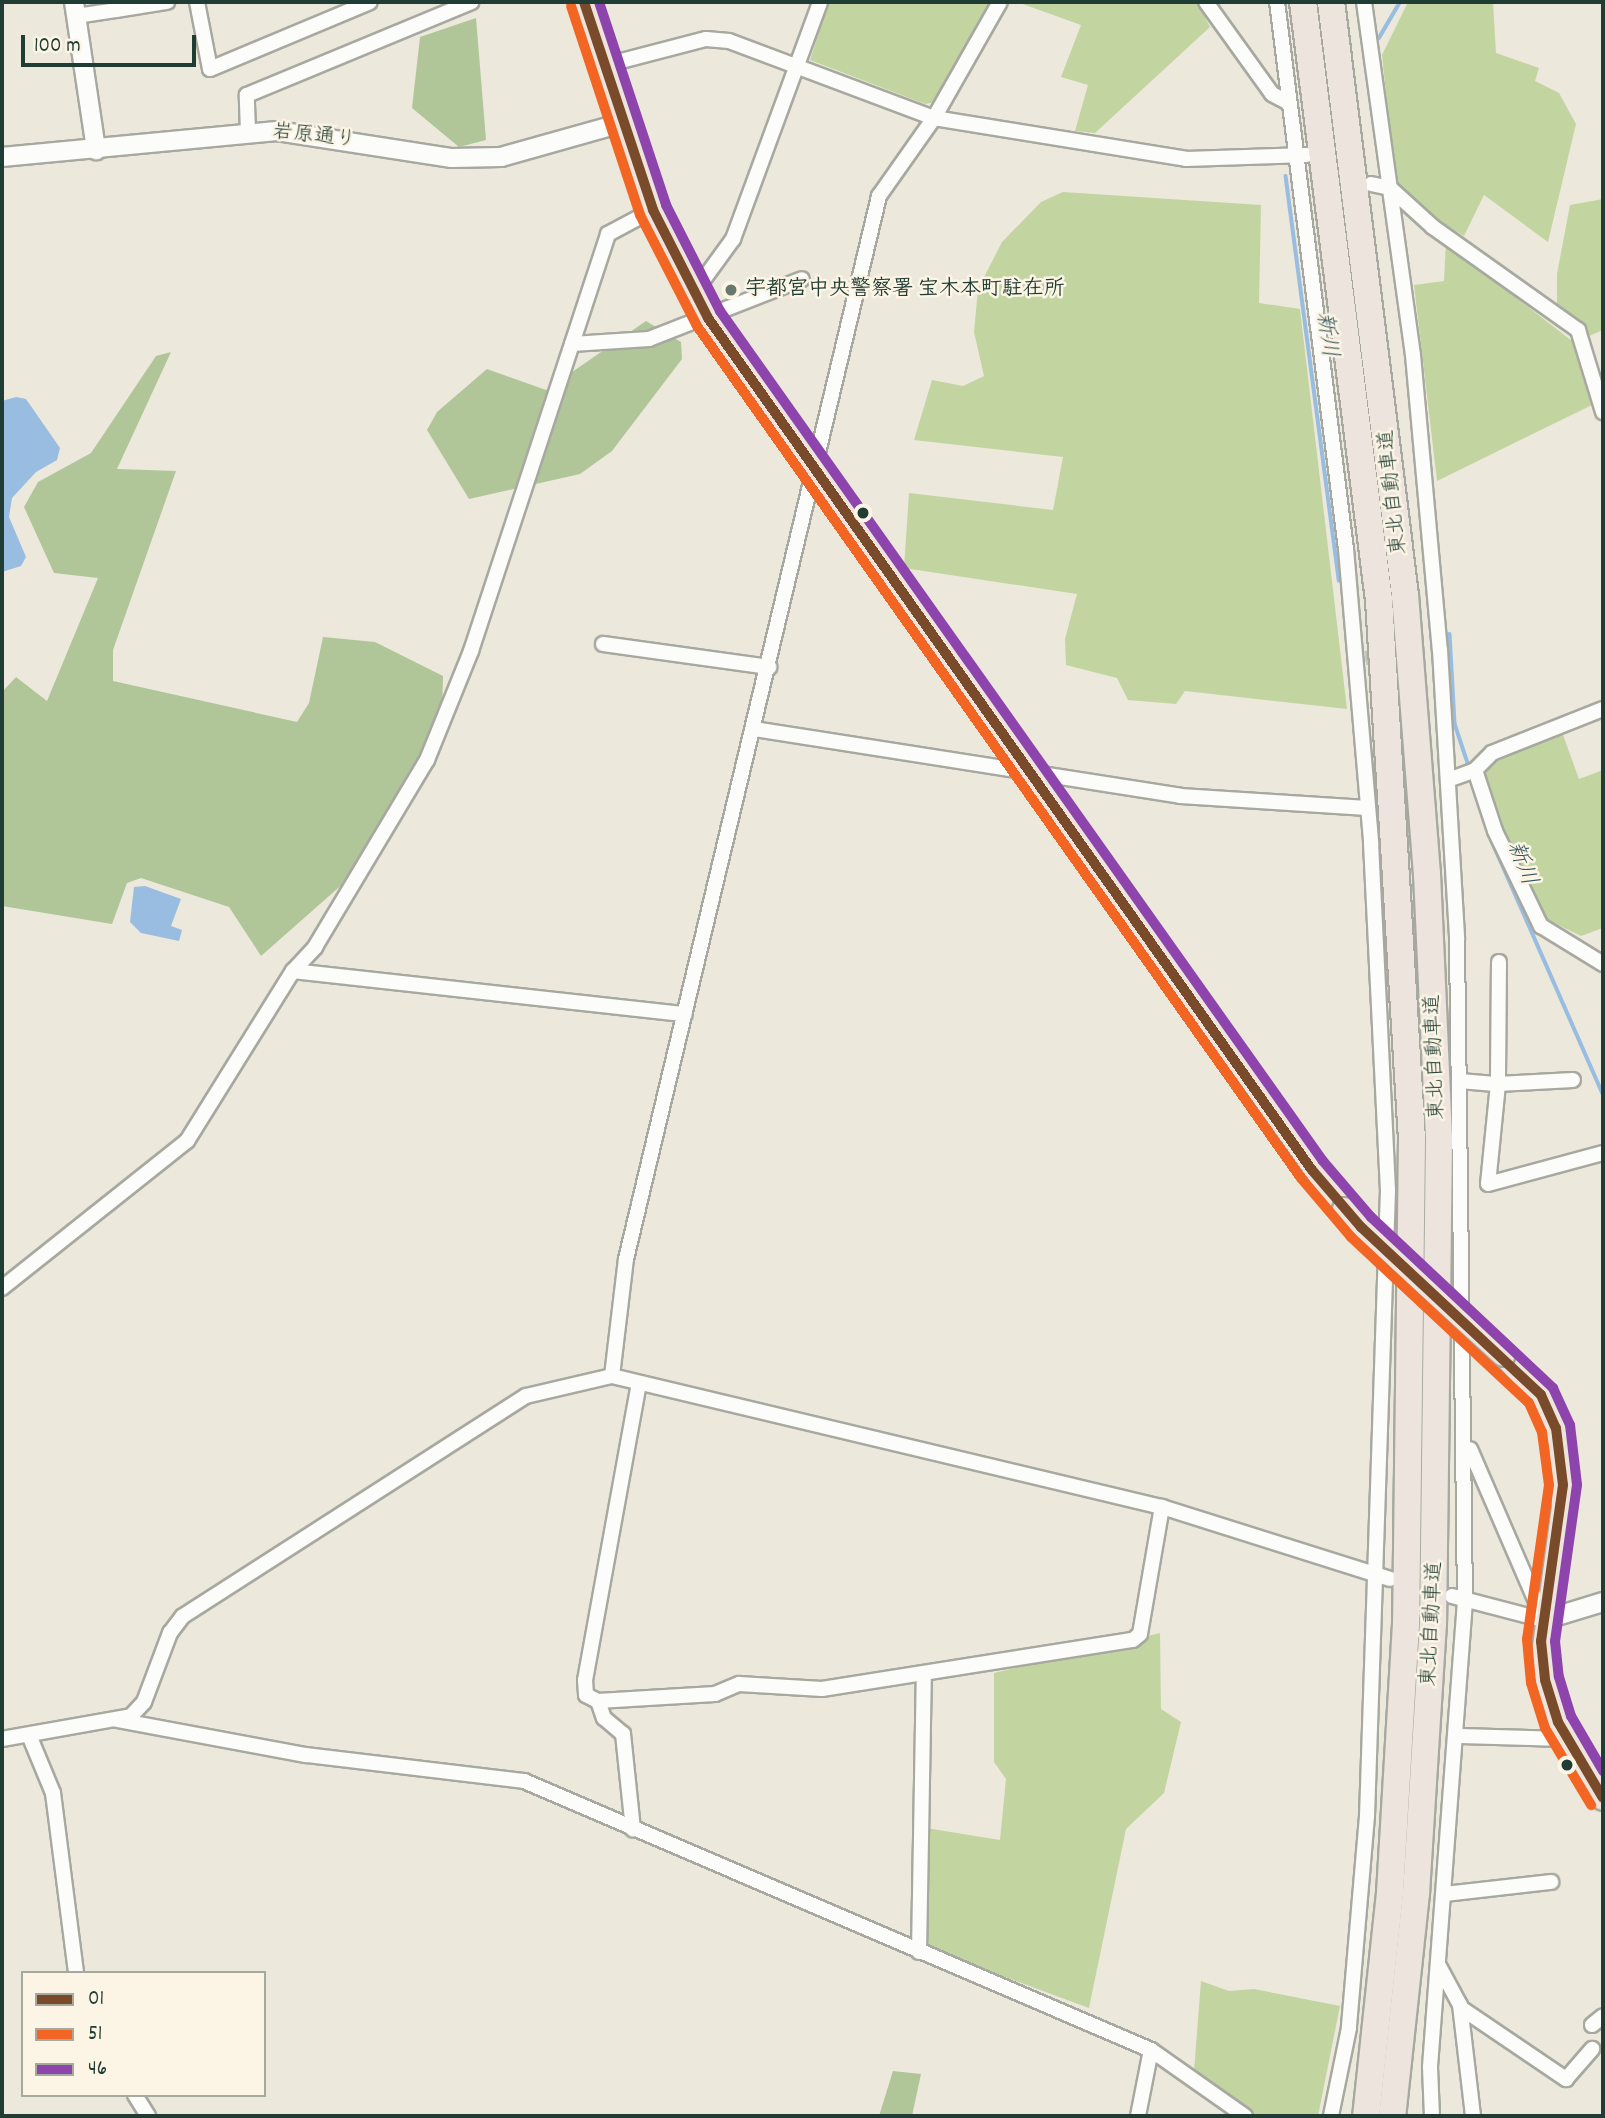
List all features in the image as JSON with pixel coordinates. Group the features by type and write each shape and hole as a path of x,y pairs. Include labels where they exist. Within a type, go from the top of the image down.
{"highway":[{"name":"東北自動車道","path":"1303,2 1381,627 1412,1140 1405,1650 1366,2116"},
{"name":"東北自動車道","path":"1331,2 1406,609 1435,1042 1438,1482 1406,1998 1392,2116"},
{"path":"1405,2116 1406,1998"}],"main road":[{"path":"584,2 602,66 653,211 708,318 1344,1209 1503,1354 1541,1395 1560,1443 1563,1507 1544,1620 1545,1680 1566,1739 1603,1798"}],"street":[{"path":"96,150 75,9 167,2"},
{"path":"197,2 210,69 370,2"},
{"path":"248,132 247,95 472,2"},
{"path":"693,293 733,239 800,69 820,2"},
{"path":"612,1377 626,1259 818,469 879,196 934,118 1000,2"},
{"path":"1206,2 1272,94 1289,103"},
{"path":"1277,2 1289,103 1301,155 1360,658 1388,1190 1383,1577 1349,2028 1331,2116"},
{"path":"1364,2 1390,188 1433,651 1462,775 1460,1081 1466,1441 1459,1598 1459,1736 1438,1965 1432,2116"},
{"path":"602,66 706,38 934,118 1186,159 1301,155"},
{"name":"岩原通り","path":"2,157 96,150 248,132 308,133 412,153 489,157 535,152 622,123"},
{"path":"1371,184 1390,188 1433,227 1578,330 1603,412"},
{"path":"2,1288 187,1141 293,971 315,947 427,760 471,651 608,234 653,211"},
{"path":"572,344 638,341 708,318 803,279"},
{"path":"603,644 769,667"},
{"path":"1462,775 1492,753 1603,709"},
{"path":"754,729 1180,796 1368,808"},
{"path":"1462,775 1495,831 1541,926 1603,964"},
{"path":"1499,962 1498,1084 1488,1184 1603,1153"},
{"path":"293,971 685,1014"},
{"path":"1460,1081 1498,1084 1573,1080"},
{"path":"2,1739 115,1720 139,1710 170,1633 183,1616 526,1396 612,1377 1162,1507 1383,1577"},
{"path":"639,1382 585,1680 586,1695 598,1702 715,1695 739,1684 822,1689 925,1676 1133,1640 1140,1634 1162,1507"},
{"path":"1466,1441 1544,1620"},
{"path":"1459,1598 1544,1620 1603,1602"},
{"path":"919,1952 925,1676"},
{"path":"598,1702 604,1718 623,1734 633,1829"},
{"path":"115,1720 306,1755 489,1774 524,1781 1151,2050 1245,2116"},
{"path":"29,1735 53,1793 76,1971"},
{"path":"1459,1736 1566,1739"},
{"path":"1445,1895 1551,1882"},
{"path":"1438,1965 1461,2008 1473,2116"},
{"path":"1461,2008 1566,2079 1592,2049"},
{"path":"1138,2116 1151,2050"},
{"path":"136,2097 148,2116"}],"green space":[{"path":"829,2 993,2 941,101 925,104 810,60"},
{"path":"1017,2 1197,2 1210,27 1095,133 1075,131 1088,85 1061,77 1081,25"},
{"path":"1408,2 1493,2 1496,53 1539,68 1535,81 1559,93 1576,124 1548,242 1484,195 1464,236 1420,210 1395,179 1382,55"},
{"path":"476,18 486,140 459,147 412,108 420,37"},
{"path":"1063,192 1261,205 1259,303 1300,309 1347,709 1185,691 1176,704 1128,700 1117,678 1066,665 1065,639 1077,594 904,568 909,493 1053,510 1063,457 914,440 932,380 963,386 984,376 974,332 978,289 1002,242 1041,202"},
{"path":"1603,199 1603,330 1587,337 1584,323 1557,306 1557,274 1570,205"},
{"path":"1446,243 1572,341 1592,405 1437,481 1414,285 1444,281"},
{"path":"646,321 681,342 682,359 612,451 580,474 469,499 427,430 437,412 487,369 546,390"},
{"path":"171,352 117,469 176,471 113,650 113,681 297,722 309,703 323,637 375,642 443,676 442,713 414,784 354,874 261,956 229,907 141,878 127,883 112,924 2,906 2,692 16,677 47,701 98,578 54,573 24,507 38,482 91,453 156,356"},
{"path":"1562,732 1579,779 1603,770 1603,928 1581,936 1548,920 1526,889 1482,773 1524,742"},
{"path":"1160,1633 1161,1709 1181,1722 1164,1793 1126,1829 1089,2008 927,1948 926,1828 1000,1840 1006,1779 994,1762 994,1673"},
{"path":"1201,1981 1229,1991 1254,1989 1340,2006 1318,2116 1252,2116 1194,2071"},
{"path":"893,2071 921,2074 912,2116 879,2116"}],"water":[{"path":"16,397 26,399 60,448 57,460 36,472 12,498 9,517 26,557 21,566 2,572 2,401"},
{"path":"145,886 181,899 171,926 182,930 179,941 141,933 130,922 134,887"}],"waterway":[{"name":"新川","path":"1379,38 1400,2"},
{"name":"新川","path":"1286,176 1339,581"},
{"name":"新川","path":"1450,634 1455,724 1469,766"},
{"name":"新川","path":"1492,841 1603,1094"}],"tunnel":[{"path":"1365,658 1426,651"}],"transit line":[{"name":"01","path":"584,2 653,210 708,318 1312,1170 1361,1227 1541,1395 1556,1428 1563,1485 1541,1641 1545,1680 1558,1722 1603,1798"},
{"name":"46","path":"599,2 666,205 720,311 1323,1161 1371,1217 1553,1388 1570,1425 1577,1485 1555,1641 1559,1677 1571,1716 1603,1771"},
{"name":"51","path":"571,6 640,215 697,326 1301,1178 1351,1237 1529,1403 1542,1432 1549,1485 1527,1639 1531,1683 1545,1728 1591,1805"}],"place":[{"name":"宇都宮中央警察署 宝木本町駐在所","path":"731,290"}]}
